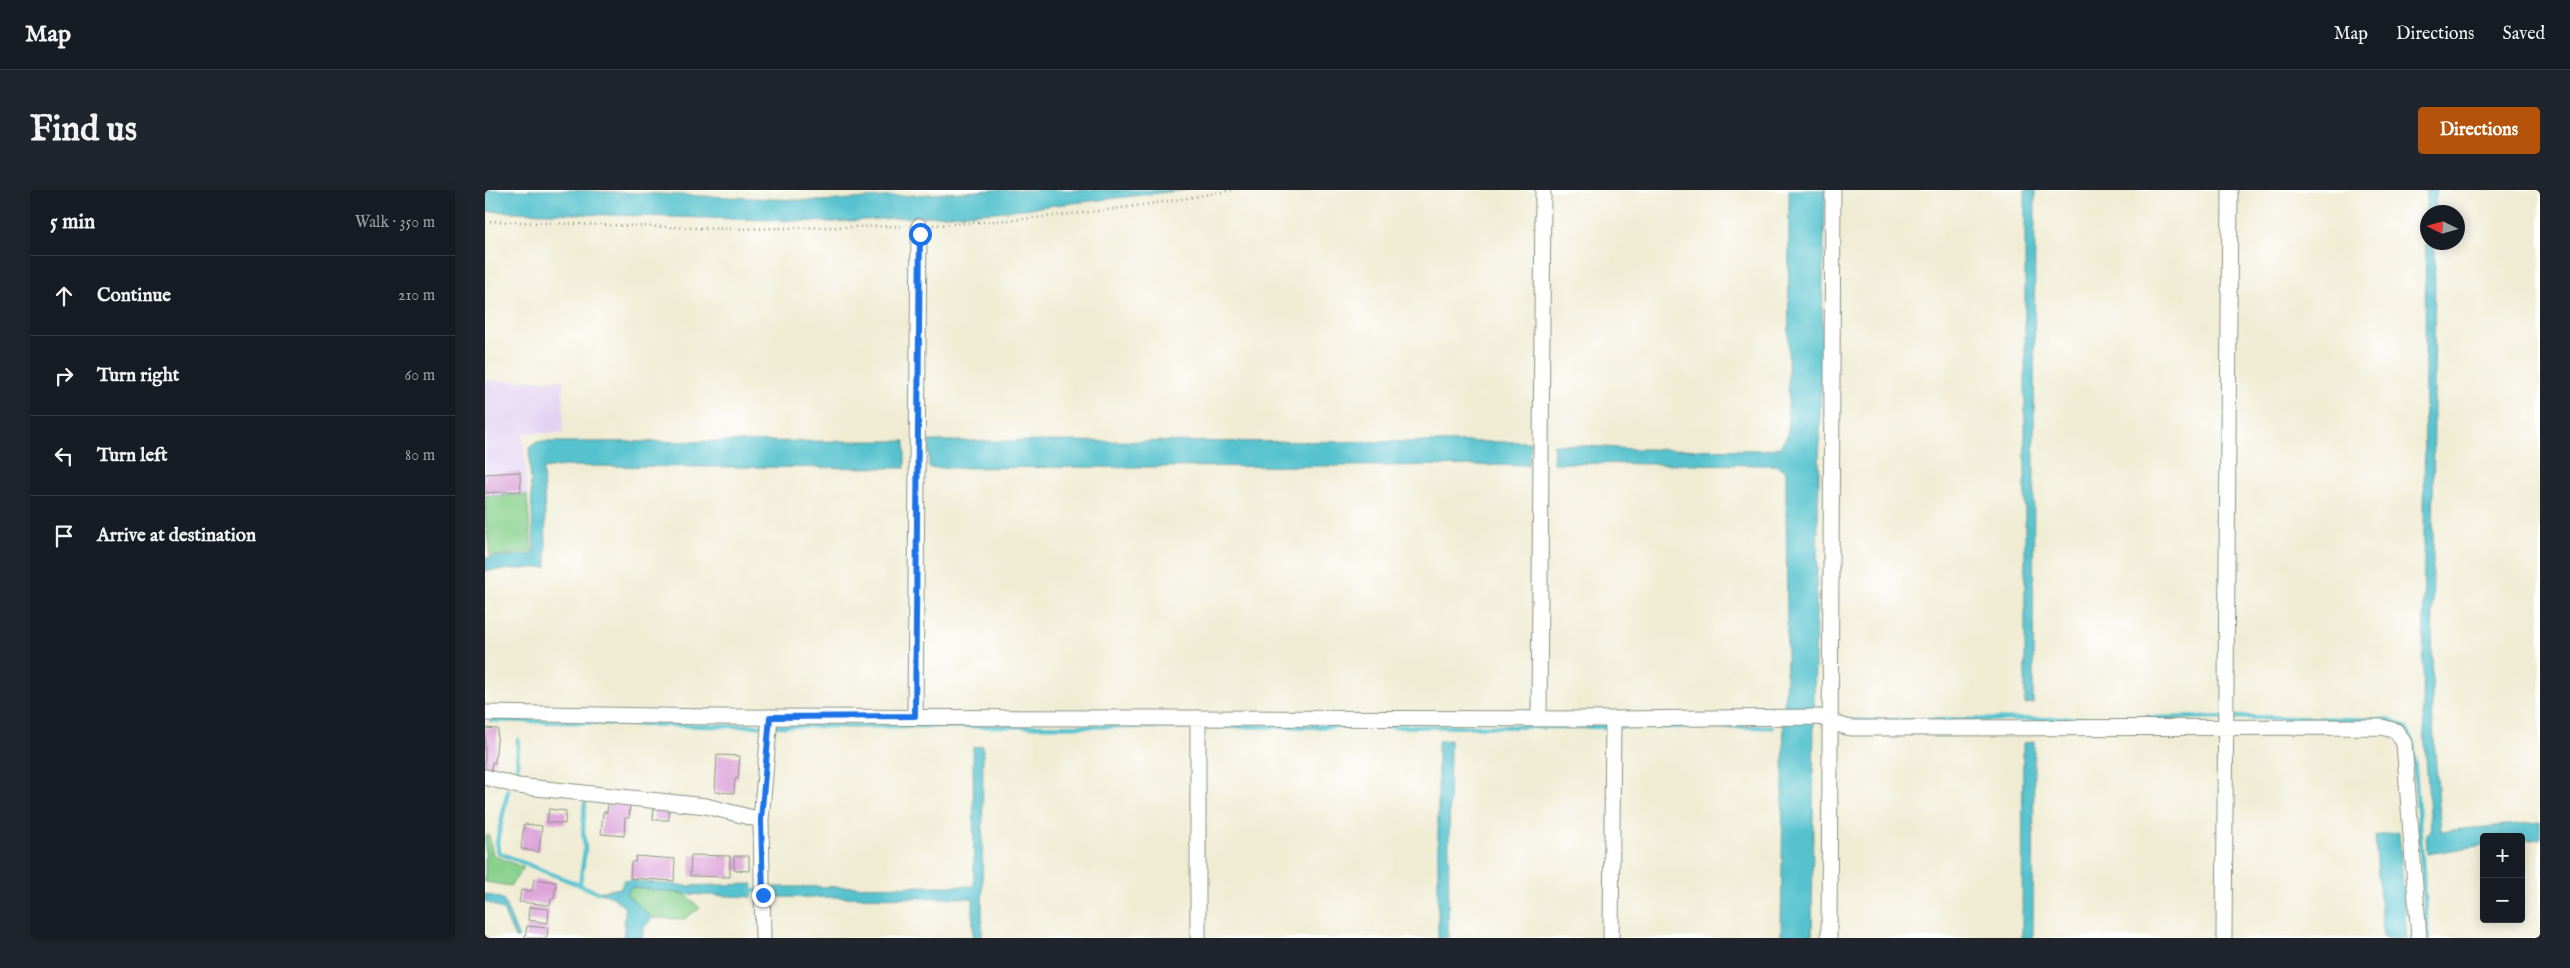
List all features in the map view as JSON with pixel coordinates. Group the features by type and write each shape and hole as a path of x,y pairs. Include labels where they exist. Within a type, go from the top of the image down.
{"street":[{"path":"1539,719 1543,190"},
{"path":"1829,938 1825,719 1833,190"},
{"path":"2224,938 2229,190"},
{"path":"915,716 919,226"},
{"path":"485,712 770,717 1539,719 1613,725 1773,717 1825,719 1841,727 1852,728 2226,719 2382,727 2397,731 2404,743 2419,938"},
{"path":"763,938 761,820 770,717"},
{"path":"1198,718 1198,938"},
{"path":"1611,938 1613,725"},
{"path":"485,777 518,786 706,806 761,820"}],"path":[{"path":"485,221 725,228 919,226 1021,220 1184,199 1232,190"}],"shaded area":[{"path":"563,380 563,433 523,433 527,495 485,496 485,381"}],"green space":[{"path":"527,495 532,552 490,556 485,519 485,496"},
{"path":"489,835 493,855 524,868 510,886 485,882 485,836"},
{"path":"632,887 685,894 700,908 684,919 652,918 626,894"}],"water":[{"path":"485,190 566,190 820,201 995,190 1185,190 996,212 832,222 485,211"},
{"path":"1789,190 1825,190 1814,710 1812,938 1781,938 1784,710 1787,658 1786,471 1776,465 1553,463 1554,444 1635,449 1763,450 1780,447 1788,434"},
{"path":"2025,190 2035,190 2033,703 2025,704"},
{"path":"2426,190 2436,190 2435,205 2426,205"},
{"path":"2426,250 2435,250 2432,711 2441,831 2540,822 2540,839 2525,841 2525,833 2480,833 2480,846 2427,854 2426,834 2431,831 2423,713"},
{"path":"905,441 905,468 564,466 543,469 547,567 485,571 485,558 534,554 529,448 537,442"},
{"path":"929,441 1531,442 1528,465 929,468"},
{"path":"1450,740 1448,938 1438,938 1438,741"},
{"path":"2034,741 2033,938 2022,938 2023,743"},
{"path":"983,746 982,938 973,938 973,898 772,897 773,887 974,886 973,747"},
{"path":"2399,832 2407,938 2383,938 2375,836"},
{"path":"624,880 688,886 753,884 752,897 685,894 632,887 626,894 652,918 644,928 642,938 621,938 624,934 625,908 613,897 597,892 621,888"},
{"path":"485,894 503,899 519,938 515,938 503,910 485,901"}],"building":[{"path":"520,472 521,491 485,493 485,474"},
{"path":"485,728 498,729 495,763 492,762 491,771 485,771"},
{"path":"717,755 740,756 738,779 735,779 734,793 715,792"},
{"path":"608,803 630,805 629,818 625,818 624,836 601,834 603,812 607,812"},
{"path":"654,808 669,809 669,820 653,820"},
{"path":"549,809 566,811 565,824 547,822"},
{"path":"524,824 542,826 539,852 521,849"},
{"path":"691,855 730,856 730,877 690,876"},
{"path":"636,856 675,859 674,881 630,878 631,862 635,862"},
{"path":"734,856 749,856 749,871 734,870"},
{"path":"534,879 556,882 554,899 551,899 550,905 519,902 521,890 532,891"},
{"path":"529,907 549,909 548,923 528,920"},
{"path":"527,926 548,928 547,938 525,938"}],"waterway":[{"path":"1855,721 2239,717 2390,720 2406,728 2413,745 2428,938"},
{"path":"491,720 705,726 1772,727"},
{"path":"517,778 518,740"},
{"path":"508,790 497,842 499,853 597,892"},
{"path":"580,884 585,850 583,828 585,803"},
{"path":"752,891 773,891"}],"route":[{"path":"763,895 761,820 770,717 915,716 920,234"}]}
